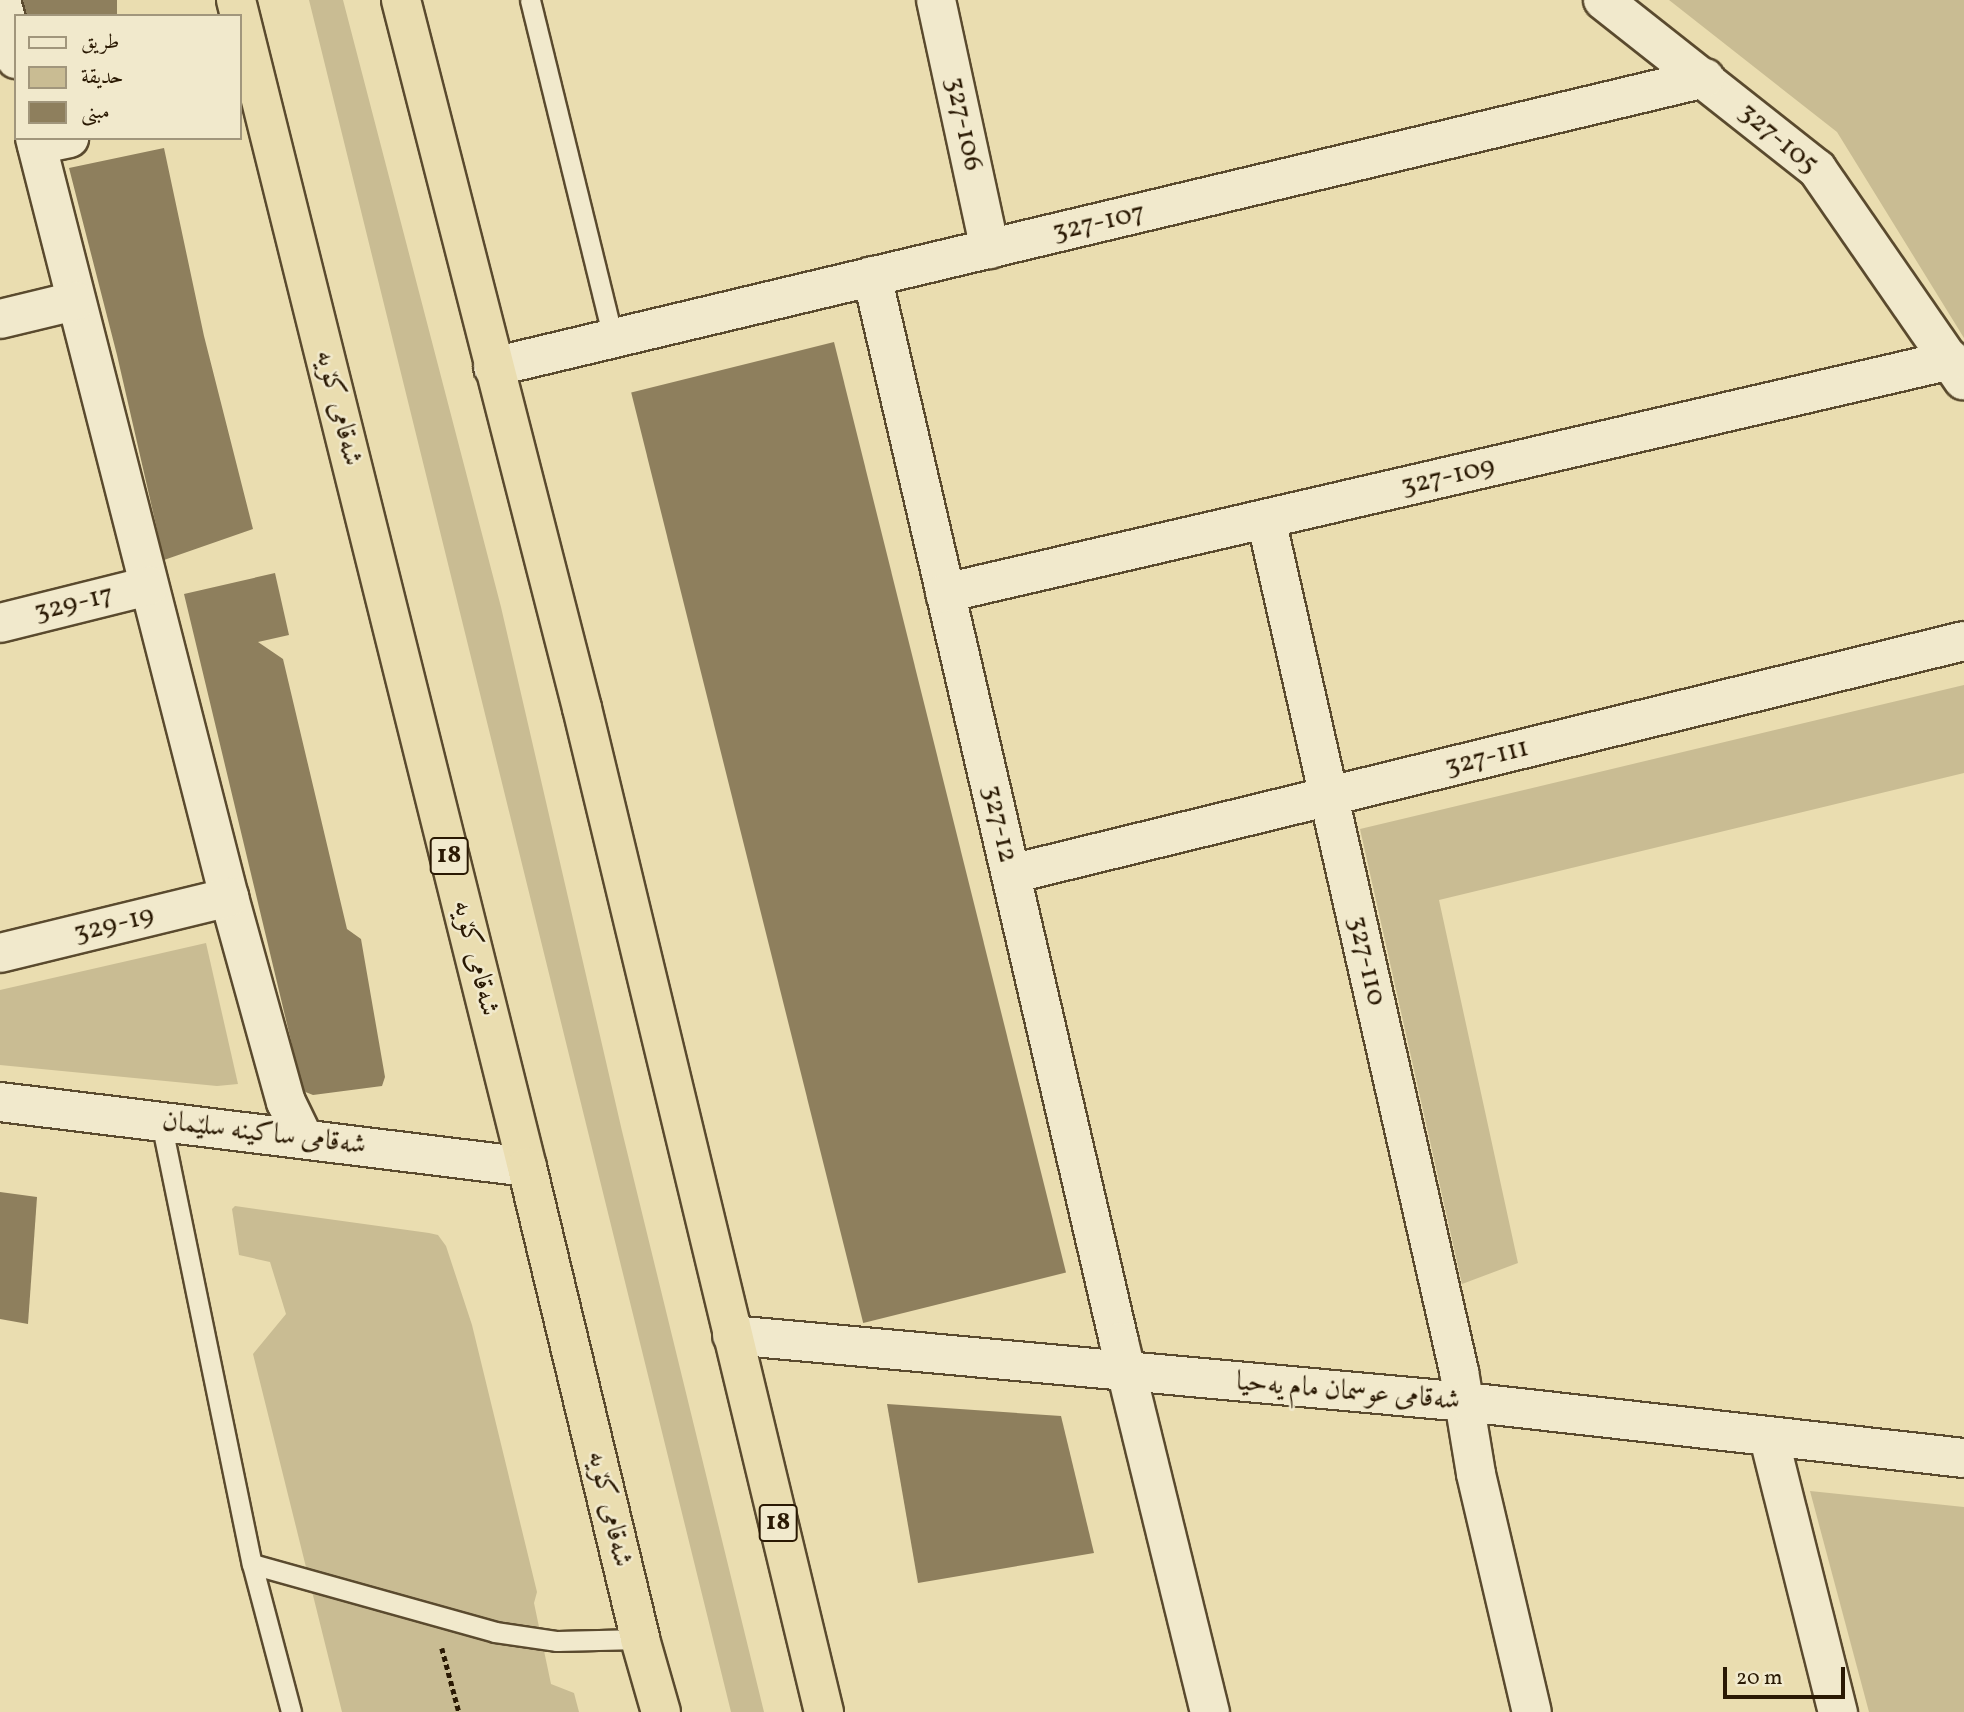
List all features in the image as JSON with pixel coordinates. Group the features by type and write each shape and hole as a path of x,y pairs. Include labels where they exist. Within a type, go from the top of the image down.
{"highway":[{"name":"18","path":"401,0 585,722 824,1712"},
{"name":"شەقامی کۆیە","path":"242,42 250,97 527,1167 640,1639 661,1712"}],"street":[{"path":"1,0 14,51"},
{"name":"327-106","path":"936,0 990,249"},
{"name":"327-105","path":"1603,0 1817,169 1957,371"},
{"name":"327-107","path":"493,367 1705,78"},
{"path":"47,141 75,302 148,586 229,897 286,1102 304,1139"},
{"name":"327-12","path":"872,276 1127,1373 1210,1712"},
{"path":"0,319 75,302"},
{"name":"327-109","path":"945,593 1266,519 1957,371"},
{"name":"327-110","path":"1266,519 1466,1402 1476,1474 1532,1712"},
{"name":"329-17","path":"0,623 148,586"},
{"name":"327-111","path":"1011,873 1964,641"},
{"name":"329-19","path":"0,953 229,897"},
{"name":"شەقامی ساکینە سلێمان","path":"0,1102 527,1167"},
{"name":"شەقامی عوسمان مام یەحیا","path":"732,1335 1466,1402 1964,1458"},
{"path":"1769,1438 1838,1712"}],"lane":[{"path":"530,0 613,338"},
{"path":"161,1122 252,1564 291,1712"},
{"path":"252,1564 495,1632 557,1641 640,1639"}],"path":[{"path":"434,1617 459,1712"}],"green space":[{"path":"309,0 343,0 501,607 622,1131 764,1712 731,1712"},
{"path":"1669,0 1964,0 1964,338 1837,132"},
{"path":"1964,685 1964,773 1439,900 1518,1263 1462,1284 1360,829"},
{"path":"206,943 238,1084 217,1086 0,1065 0,990"},
{"path":"235,1206 429,1233 438,1235 446,1246 472,1325 537,1592 534,1603 551,1684 574,1693 579,1712 342,1712 253,1354 286,1314 270,1262 239,1255 232,1209"},
{"path":"1810,1491 1964,1507 1964,1712 1869,1712"}],"building":[{"path":"23,0 117,0 117,14 23,14"},
{"path":"164,148 204,336 253,529 164,560 117,355 69,168"},
{"path":"834,342 1066,1273 863,1323 631,393"},
{"path":"275,573 289,635 258,642 283,659 347,929 361,939 385,1077 382,1086 313,1095 303,1091 184,594"},
{"path":"0,1192 37,1197 28,1324 0,1319"},
{"path":"887,1404 1061,1416 1094,1553 918,1583"}]}
